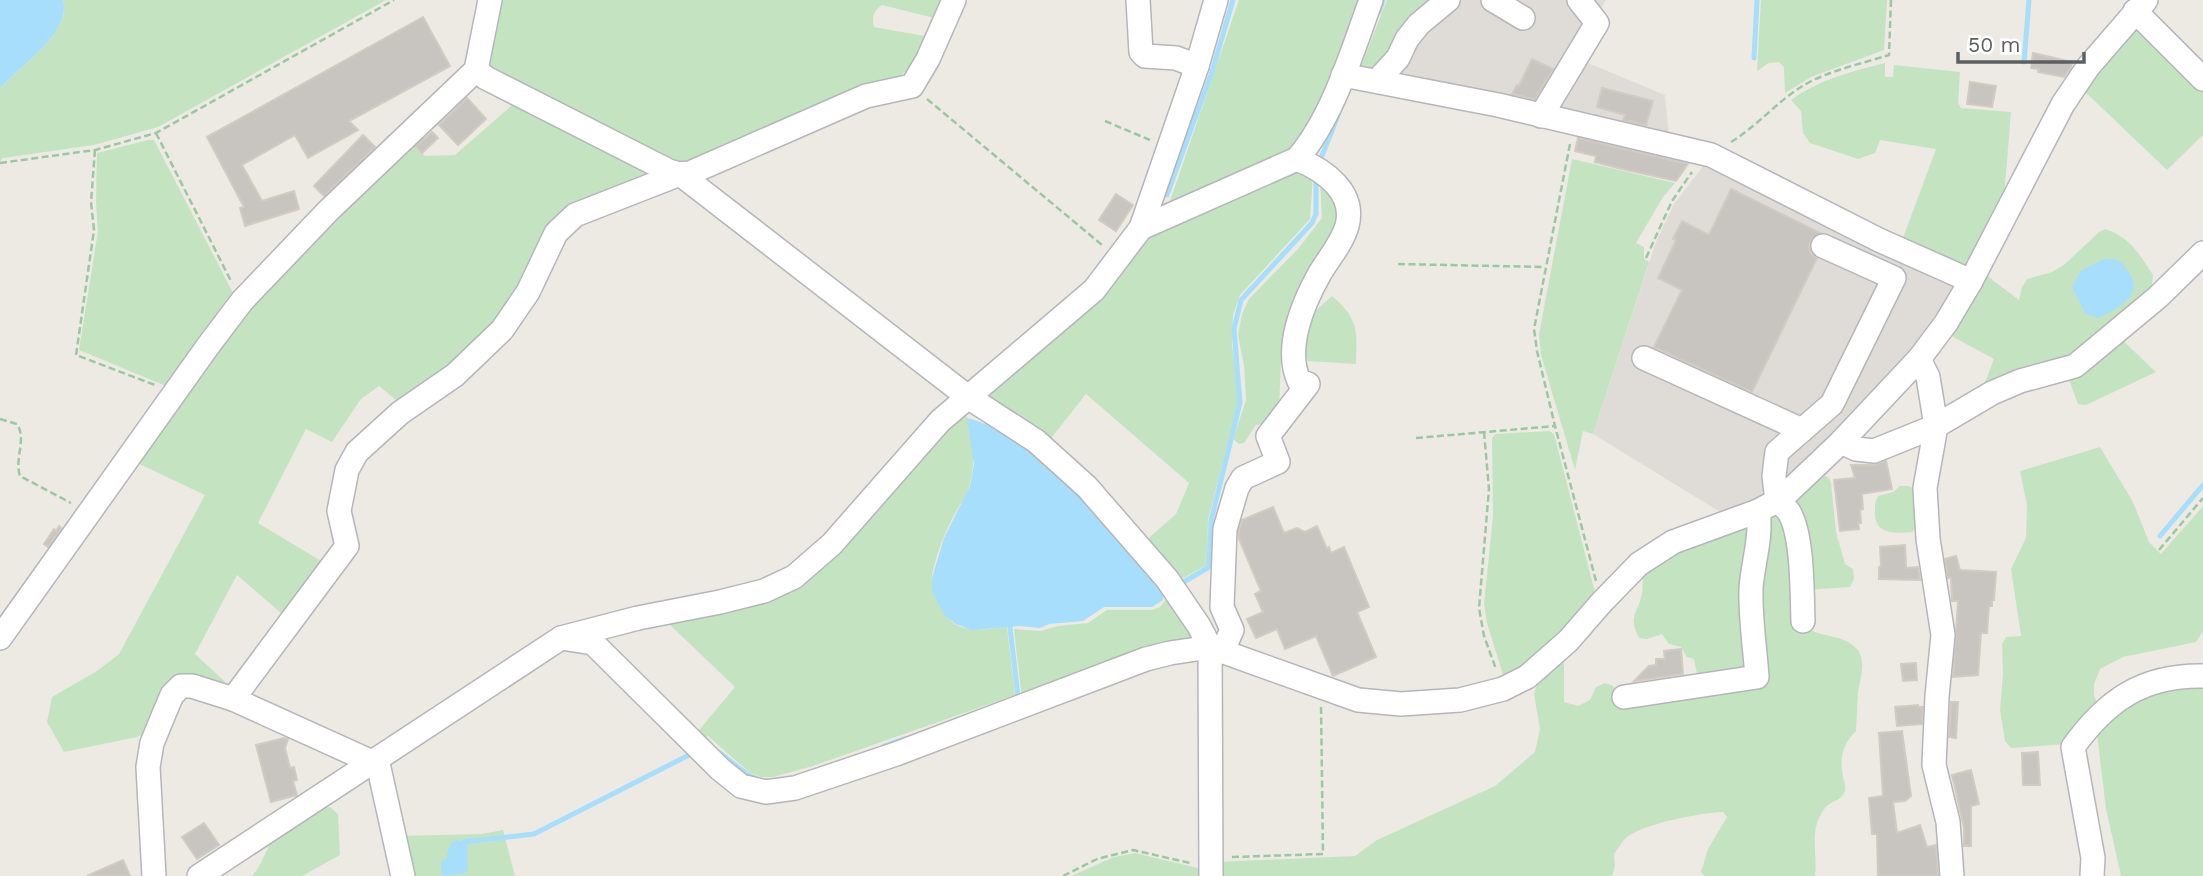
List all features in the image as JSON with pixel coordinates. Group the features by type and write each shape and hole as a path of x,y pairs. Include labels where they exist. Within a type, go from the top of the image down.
{"street":[{"path":"0,638 242,302 328,211 476,70 490,0"},
{"path":"233,698 347,546 339,511 340,498 347,470 357,452 400,413 455,375 502,330 528,292 556,233 566,221 575,215 680,174 690,173 866,96 912,86 928,59 954,0"},
{"path":"1138,0 1141,52 1145,56 1176,58 1197,66"},
{"path":"199,876 231,866 375,760 561,638 638,618 764,591 794,577 832,544 940,421 1094,290 1141,228 1197,66 1216,0"},
{"path":"1141,228 1297,159 1310,143 1343,75 1371,0"},
{"path":"1377,81 1398,58 1407,39 1419,24 1448,0"},
{"path":"1493,0 1523,18"},
{"path":"1542,116 1597,23 1579,0"},
{"path":"561,638 593,643 720,769 741,786 766,792 795,788 895,754 1146,659 1170,653 1216,649 1358,700 1401,704 1461,700 1503,689 1527,677 1568,641 1640,564 1673,542 1768,506 1841,442 1919,359 1946,323 1971,281 2063,104 2088,67 2141,6 2203,79"},
{"path":"476,70 486,78 669,171 680,174 968,397 1036,441 1087,486 1167,579 1216,649 1211,867"},
{"path":"1343,75 1708,154 1879,240 1971,281"},
{"path":"1216,649 1232,630 1222,607 1225,529 1237,488 1244,478 1278,462 1268,436 1307,384 1299,381 1294,370 1293,349 1300,319 1319,276 1347,225 1349,207 1341,189 1313,166 1297,159"},
{"path":"1624,697 1757,677 1751,592 1753,567 1760,526 1768,506 1777,452 1832,404 1894,278 1823,246"},
{"path":"1841,442 1856,449 1874,451 1936,426 2001,389 2075,366 2158,297 2203,253"},
{"path":"1644,358 1802,430"},
{"path":"1919,359 1928,377 1936,426 1925,488 1928,539 1943,635 1934,765 1948,822 1952,876"},
{"path":"1768,506 1788,509 1793,520 1800,559 1804,621"},
{"path":"2092,876 2093,858 2073,747 2089,725 2113,702 2131,691 2152,682 2203,676"},
{"path":"155,876 148,767 152,743 163,714 172,695 181,686 192,686 233,698 375,760"},
{"path":"375,760 403,876"}],"path":[{"path":"0,163 95,150 156,133 394,0"},
{"path":"1646,258 1672,201 1708,154 1749,131 1801,87 1836,72 1889,55 1891,0"},
{"path":"912,86 1118,258"},
{"path":"1105,121 1169,147"},
{"path":"1574,123 1534,329 1555,426 1602,602"},
{"path":"156,133 242,302"},
{"path":"95,150 91,202 94,230 76,355 165,388 170,400"},
{"path":"1398,264 1544,267"},
{"path":"0,419 17,424 21,430 17,468 20,476 89,515"},
{"path":"1416,438 1555,426"},
{"path":"1484,432 1489,489 1479,608 1484,636 1503,689"},
{"path":"2159,550 2203,498"},
{"path":"1063,876 1097,859 1133,850 1211,867 1323,853 1320,688"}],"shaded area":[{"path":"1436,0 1606,0 1539,109 1373,70"},
{"path":"1581,60 1665,95 1669,138 1551,112"},
{"path":"1708,160 1961,281 1931,331 1792,482 1725,515 1593,434 1656,242 1674,204"}],"green space":[{"path":"63,0 386,0 158,127 94,145 3,158 0,161 0,89 52,37 64,12"},
{"path":"494,0 947,0 938,19 882,5 875,12 874,27 930,37 913,65 900,76 688,169 486,68"},
{"path":"1239,0 1359,0 1322,100 1313,119 1291,150 1168,207"},
{"path":"1387,0 1436,0 1392,53 1373,70 1360,69"},
{"path":"1761,0 1887,0 1884,50 1811,77 1785,93 1784,67 1779,62 1769,63 1757,71"},
{"path":"2133,21 2203,88 2203,135 2167,170 2081,88"},
{"path":"1885,63 1885,77 1893,77 1894,65 1960,72 1958,103 1961,108 2011,112 2004,197 1967,271 1900,246 1936,149 1880,140 1875,153 1858,159 1810,143 1803,133 1801,111 1791,100 1824,82"},
{"path":"519,99 664,173 568,214 510,312 403,406 379,386 361,399 332,442 306,429 258,523 328,565 288,619 237,575 195,654 235,691 192,681 153,729 137,737 64,752 47,722 52,697 97,671 119,654 205,495 133,461 231,321 410,141 425,156 455,155"},
{"path":"154,140 233,293 234,305 166,386 79,350 98,231 97,153"},
{"path":"1572,159 1675,183 1663,197 1636,243 1644,247 1644,259 1649,262 1593,434 1583,431 1575,470 1541,355 1539,334"},
{"path":"1303,171 1313,174 1310,219 1240,295 1233,315 1232,346 1238,404 1208,520 1207,565 1176,582 1143,543 1176,514 1189,483 1086,394 1049,441 987,398 989,388 1158,231 1289,173"},
{"path":"1320,179 1345,212 1282,338 1279,406 1273,422 1256,425 1244,443 1239,444 1233,439 1246,400 1244,365 1238,335 1242,314 1249,299 1298,249 1322,218"},
{"path":"2105,229 2121,236 2138,254 2153,275 2152,287 2076,361 1980,395 1994,359 1946,333 1982,272 2019,300 2027,279 2052,272 2064,265"},
{"path":"1332,296 1352,319 1356,334 1356,364 1308,361 1303,350 1302,332 1305,324"},
{"path":"2118,336 2156,372 2086,405 2078,404 2066,372"},
{"path":"964,410 972,436 972,474 968,491 941,543 932,580 945,613 958,626 976,629 1007,627 1015,695 813,766 773,777 750,773 708,736 701,741 695,735 735,687 667,622 761,602"},
{"path":"1549,431 1554,434 1596,596 1544,650 1507,678 1503,675 1484,604 1493,516 1492,438 1496,434"},
{"path":"2100,447 2133,502 2149,542 2161,554 2203,506 2203,631 2196,642 2123,657 2100,669 2094,684 2094,696 2100,707 2069,744 2011,748 2005,741 2000,710 2002,644 2006,637 2021,636 2011,569 2026,538 2027,505 2020,471"},
{"path":"1822,475 1828,477 1831,483 1836,532 1845,564 1853,569 1854,579 1850,587 1806,590 1790,504"},
{"path":"1900,486 1909,486 1916,490 1919,524 1912,532 1887,531 1878,525 1876,519 1875,505 1878,496 1893,492"},
{"path":"1776,511 1790,520 1800,622 1812,631 1850,643 1862,660 1856,731 1845,746 1842,757 1845,791 1825,808 1820,816 1815,833 1815,876 1704,876 1701,872 1708,849 1727,817 1723,812 1674,820 1636,832 1625,839 1614,854 1612,876 1216,876 1216,862 1355,856 1377,840 1495,786 1535,752 1540,729 1534,694 1537,684 1564,656 1564,702 1578,706 1590,700 1596,687 1605,683 1613,686 1617,698 1759,682 1755,598 1766,519"},
{"path":"1750,521 1752,670 1698,679 1694,659 1687,657 1681,647 1669,644 1662,634 1647,639 1639,638 1634,620 1642,594 1643,576 1680,550"},
{"path":"1166,595 1199,642 1022,699 1014,629 1040,631 1088,623 1107,610 1152,610 1160,607"},
{"path":"2203,682 2203,876 2121,876 2106,809 2096,725 2139,694"},
{"path":"330,807 338,814 340,855 302,876 252,876 273,840 306,817"},
{"path":"503,830 515,876 407,876 397,836 482,834"},
{"path":"1135,853 1198,868 1205,871 1205,876 1071,876 1114,857"}],"water":[{"path":"0,0 63,0 64,12 52,37 0,89"},
{"path":"2104,259 2115,259 2123,264 2134,287 2123,304 2098,318 2085,313 2072,287 2081,271"},
{"path":"967,418 995,429 1023,445 1075,490 1163,590 1163,600 1152,607 1104,607 1083,621 1049,624 1040,628 1020,626 972,630 956,624 944,615 932,591 932,578 944,538 970,486 974,464"},
{"path":"456,840 467,844 468,870 445,876 441,873 441,862 446,859 450,844"}],"building":[{"path":"423,17 450,66 349,121 358,130 308,158 295,135 242,165 262,201 294,191 299,209 245,226 240,208 244,207 207,137"},
{"path":"2033,53 2072,62 2071,67 2064,77 2038,72 2039,69 2031,68"},
{"path":"1532,59 1553,69 1535,99 1512,94 1517,85 1519,86"},
{"path":"1970,82 1996,86 1992,107 1967,104"},
{"path":"1602,88 1653,101 1646,125 1623,120 1625,115 1597,107"},
{"path":"467,98 486,119 458,145 439,125"},
{"path":"432,132 438,138 422,153 416,146"},
{"path":"363,135 375,147 324,196 314,186"},
{"path":"1578,138 1688,164 1676,181 1618,168 1595,162 1596,156 1575,151"},
{"path":"1731,189 1820,233 1811,240 1809,247 1811,254 1817,258 1752,392 1654,347 1682,290 1658,278 1676,240 1673,239 1682,221 1709,235"},
{"path":"1116,194 1133,205 1116,231 1099,220"},
{"path":"1886,461 1892,489 1862,494 1863,509 1860,510 1859,529 1840,531 1834,480 1855,478 1851,465 1873,465"},
{"path":"1273,507 1284,533 1297,528 1305,532 1317,526 1331,553 1344,547 1369,607 1357,612 1376,657 1333,676 1316,636 1285,649 1277,629 1256,638 1247,619 1263,612 1255,594 1261,591 1239,539 1239,531 1242,520"},
{"path":"59,526 61,528 48,547 44,544"},
{"path":"1905,545 1906,568 1918,567 1920,580 1879,579 1880,547"},
{"path":"1956,556 1960,570 1996,572 1994,600 1992,606 1989,606 1987,633 1981,633 1978,675 1953,677 1958,601 1952,601 1951,578 1948,578 1945,559"},
{"path":"1681,649 1683,674 1634,681 1649,666 1656,665 1656,659 1665,659 1664,651"},
{"path":"1916,663 1917,680 1903,681 1901,664"},
{"path":"1951,702 1958,702 1956,738 1949,737"},
{"path":"1895,707 1923,707 1922,724 1897,726"},
{"path":"1902,731 1911,796 1905,801 1893,802 1897,833 1920,825 1927,847 1936,845 1938,876 1878,876 1877,834 1872,834 1869,798 1883,796 1879,733"},
{"path":"288,739 285,748 290,768 294,767 297,780 293,781 297,795 271,802 256,745"},
{"path":"2038,752 2040,785 2023,785 2022,753"},
{"path":"1971,770 1979,804 1971,806 1971,846 1964,846 1964,828 1952,775"},
{"path":"204,823 219,845 197,859 182,837"},
{"path":"123,860 130,876 87,876"}],"waterway":[{"path":"1167,195 1212,72 1233,0"},
{"path":"1379,12 1383,0"},
{"path":"1754,58 1757,0"},
{"path":"2024,62 2029,0"},
{"path":"1320,161 1338,115"},
{"path":"1182,583 1209,567 1211,521 1240,403 1234,329 1241,300 1312,223 1316,214 1316,177"},
{"path":"2160,536 2203,485"},
{"path":"1010,627 1018,697 1015,698"},
{"path":"884,746 904,739"},
{"path":"720,753 757,779"},
{"path":"463,842 534,834 689,755"}]}
